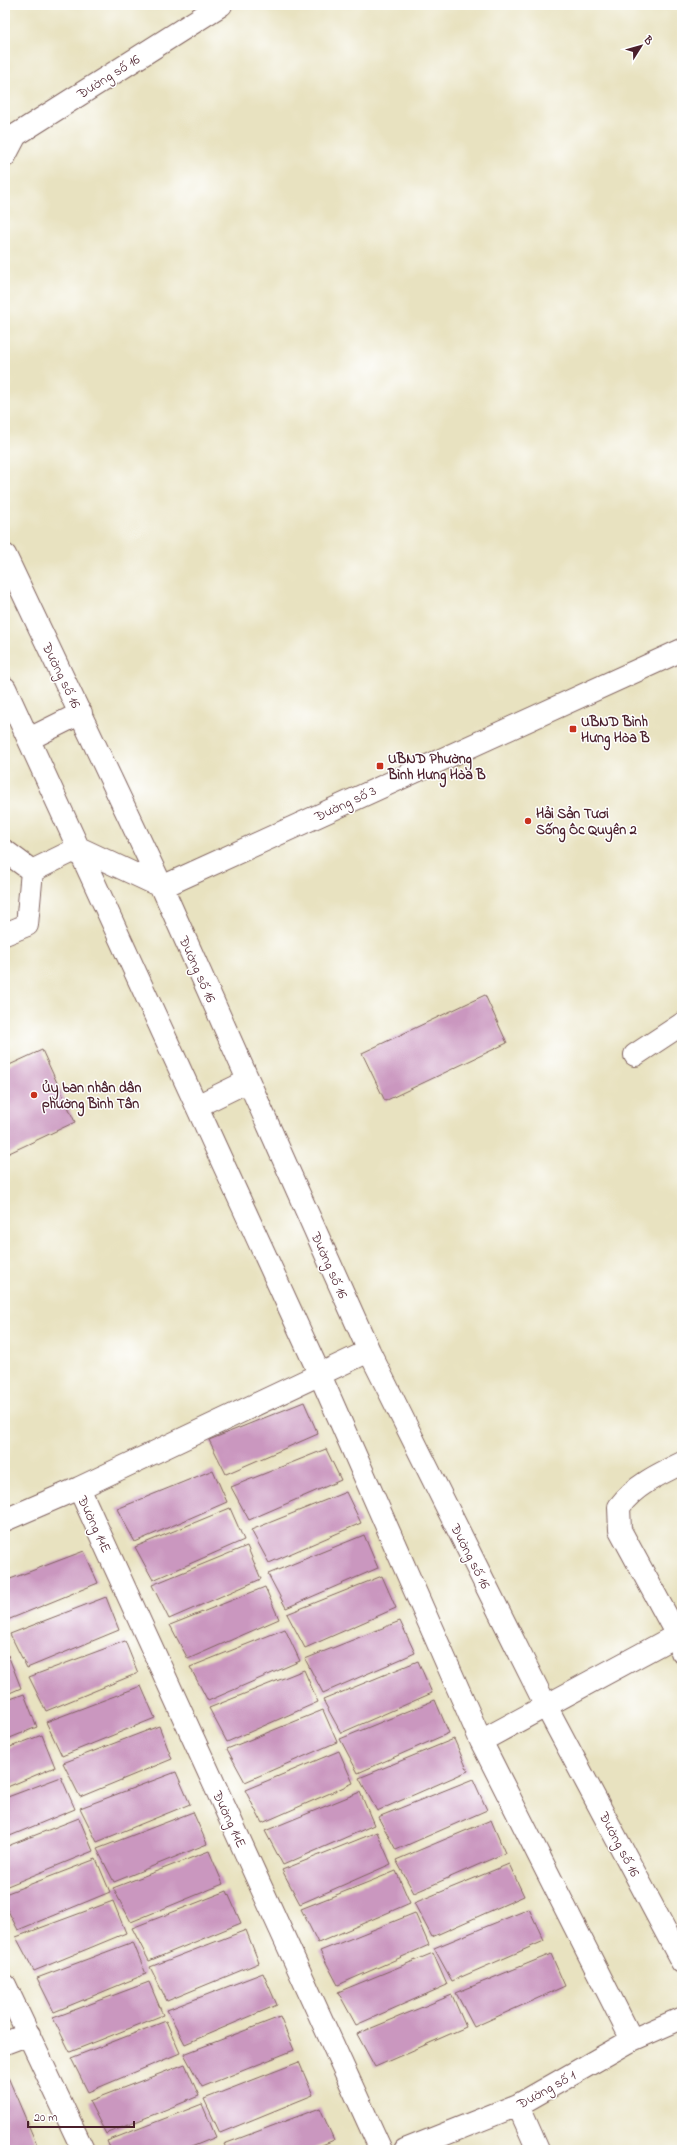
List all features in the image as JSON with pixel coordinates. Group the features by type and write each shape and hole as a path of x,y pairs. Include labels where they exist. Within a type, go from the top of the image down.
{"street":[{"name":"Đường số 16","path":"5,156 16,134 221,5"},
{"name":"Đường số 16","path":"5,555 162,887 369,1351 546,1706 682,1962"},
{"name":"Đường số 3","path":"162,887 682,650"},
{"path":"5,688 320,1375 481,1741 632,2040"},
{"path":"29,739 81,713"},
{"path":"79,848 162,887"},
{"path":"32,871 79,848"},
{"path":"5,851 32,871"},
{"path":"5,934 27,925 32,871"},
{"path":"635,1056 682,1024"},
{"path":"197,1106 248,1081"},
{"path":"5,1520 79,1488 369,1351"},
{"path":"481,1741 546,1706 679,1644 620,1530 619,1507 626,1497 655,1476 682,1464"},
{"name":"Đường 14E","path":"79,1488 381,2150"},
{"path":"5,1985 83,2150"},
{"name":"Đường số 1","path":"405,2150 518,2105 632,2040 682,2018"},
{"path":"5,2043 29,2034"},
{"path":"518,2105 538,2150"}],"building":[{"path":"485,995 507,1043 385,1101 362,1053"},
{"name":"Ủy ban nhân dân phường Bình Tân","path":"42,1050 75,1122 5,1155 5,1067"},
{"path":"304,1402 318,1434 226,1474 209,1440"},
{"path":"326,1449 341,1480 249,1520 231,1487"},
{"path":"213,1470 227,1502 135,1542 117,1509"},
{"path":"346,1492 361,1523 269,1563 251,1530"},
{"path":"230,1508 244,1540 153,1580 135,1547"},
{"path":"364,1535 378,1568 286,1608 268,1574"},
{"path":"247,1546 261,1579 169,1619 152,1585"},
{"path":"84,1551 98,1583 5,1621 5,1581"},
{"path":"382,1576 396,1608 305,1648 287,1614"},
{"path":"265,1587 279,1619 188,1659 170,1625"},
{"path":"106,1597 119,1630 27,1668 10,1634"},
{"path":"400,1621 415,1653 323,1693 305,1659"},
{"path":"285,1629 300,1661 208,1701 190,1667"},
{"path":"125,1641 138,1673 46,1711 29,1677"},
{"path":"8,1655 21,1688 5,1695 5,1656"},
{"path":"418,1661 432,1693 341,1733 323,1700"},
{"path":"304,1670 318,1702 227,1742 209,1708"},
{"path":"141,1686 155,1718 62,1756 46,1722"},
{"path":"24,1694 37,1727 5,1740 5,1701"},
{"path":"435,1700 449,1733 358,1773 340,1739"},
{"path":"323,1710 337,1742 245,1782 227,1749"},
{"path":"159,1726 172,1759 80,1797 63,1763"},
{"path":"42,1735 55,1767 5,1788 5,1749"},
{"path":"454,1739 468,1771 377,1811 359,1778"},
{"path":"339,1751 353,1783 262,1823 245,1790"},
{"path":"176,1772 190,1804 97,1842 80,1808"},
{"path":"61,1777 75,1809 5,1838 5,1798"},
{"path":"473,1779 487,1810 396,1850 378,1817"},
{"path":"360,1792 374,1825 283,1865 265,1831"},
{"path":"193,1812 207,1844 114,1882 97,1849"},
{"path":"79,1818 93,1851 5,1887 5,1847"},
{"path":"491,1820 505,1853 414,1893 396,1860"},
{"path":"377,1832 391,1864 300,1904 282,1870"},
{"path":"209,1851 223,1884 131,1922 113,1888"},
{"path":"96,1859 110,1892 18,1930 5,1905 5,1894"},
{"path":"509,1864 524,1896 432,1937 414,1903"},
{"path":"396,1871 410,1903 318,1943 301,1909"},
{"path":"227,1891 241,1923 149,1961 132,1928"},
{"path":"113,1901 126,1933 34,1971 16,1937"},
{"path":"529,1909 544,1941 452,1981 434,1948"},
{"path":"415,1913 429,1945 338,1985 320,1951"},
{"path":"246,1930 259,1963 167,2001 150,1967"},
{"path":"133,1942 146,1974 54,2012 37,1978"},
{"path":"433,1953 447,1985 356,2025 338,1992"},
{"path":"551,1954 565,1986 474,2027 456,1993"},
{"path":"263,1973 277,2005 185,2044 167,2010"},
{"path":"149,1982 163,2015 70,2052 53,2018"},
{"path":"452,1995 466,2027 375,2067 357,2034"},
{"path":"280,2017 294,2050 202,2087 184,2054"},
{"path":"166,2021 180,2053 88,2092 71,2058"},
{"path":"299,2062 313,2095 220,2133 204,2099"},
{"path":"185,2064 199,2096 106,2134 89,2101"},
{"path":"5,2070 39,2150 5,2150"},
{"path":"202,2104 216,2137 184,2150 111,2150 107,2141"},
{"path":"320,2108 334,2140 310,2150 227,2150 224,2144"}],"place":[{"name":"UBND Bình Hưng Hòa B","path":"573,729"},
{"name":"UBND Phường Bình Hưng Hòa B","path":"380,766"},
{"name":"Hải Sản Tươi Sống Ốc Quyên 2","path":"528,821"},
{"name":"Ủy ban nhân dân phường Bình Tân","path":"34,1095"}]}
